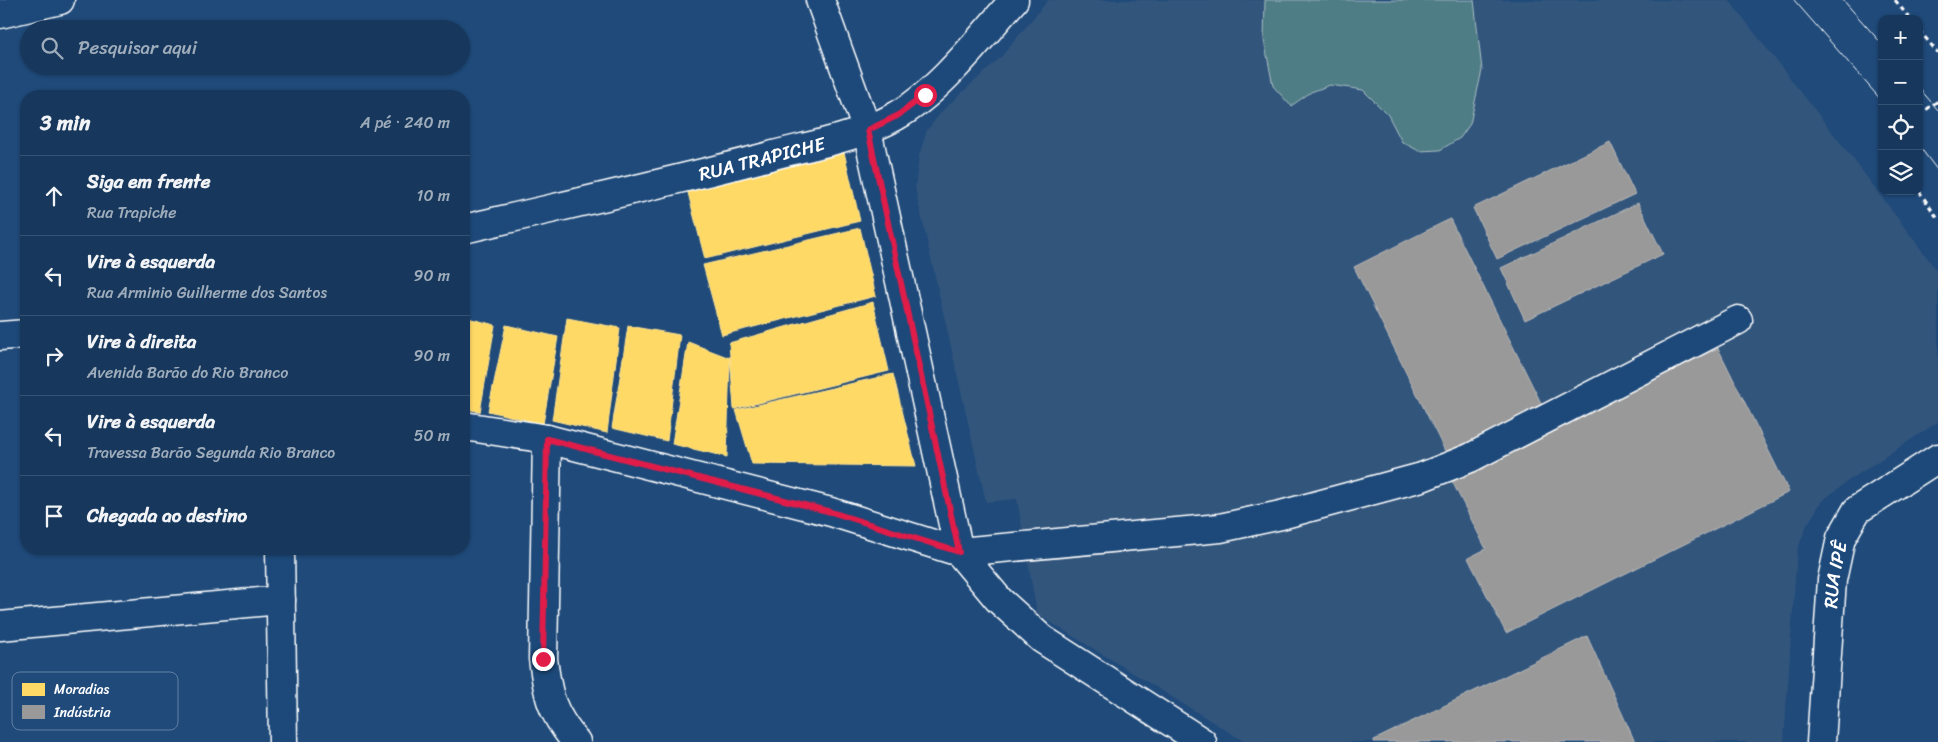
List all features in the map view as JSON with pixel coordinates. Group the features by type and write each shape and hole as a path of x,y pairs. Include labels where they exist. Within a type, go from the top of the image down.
{"street":[{"path":"11,8 60,0"},
{"path":"820,0 868,130 959,552 999,600 1042,638 1202,742"},
{"name":"RUA TRAPICHE","path":"470,228 725,168 868,130 897,116 925,95 958,62 1014,0"},
{"path":"470,427 547,439 831,512 959,552 1220,528 1281,515 1422,477 1470,458 1738,320"},
{"path":"0,336 20,334"},
{"path":"547,439 543,659 547,694 561,724 576,742"},
{"name":"RUA IPÊ","path":"1820,742 1832,580 1841,538 1857,510 1938,458"},
{"path":"280,555 283,742"},
{"path":"0,626 281,600"}],"path":[{"path":"1895,0 1907,15"},
{"path":"1923,35 1938,53"},
{"path":"1923,113 1938,101"},
{"path":"1922,195 1938,219"}],"shaded area":[{"path":"1048,0 1729,0 1854,160 1878,192 1878,195 1880,195 1938,272 1938,422 1848,481 1822,501 1807,525 1797,551 1784,742 1245,742 1037,614 1017,499 986,502 915,188 919,156 927,130 944,109 1001,57"}],"green space":[{"path":"1265,0 1474,0 1482,70 1470,124 1460,138 1440,150 1419,151 1402,142 1388,115 1363,90 1330,85 1311,92 1291,106 1273,86 1264,40"}],"building: Moradias":[{"path":"844,152 860,221 705,259 687,189"},
{"path":"860,228 876,296 722,335 703,265"},
{"path":"873,302 889,371 734,409 729,343"},
{"path":"567,318 620,328 607,433 552,420"},
{"path":"470,319 495,325 480,412 470,410"},
{"path":"506,325 558,337 543,424 488,411"},
{"path":"628,326 680,335 667,441 612,428"},
{"path":"688,342 730,358 727,457 672,444"},
{"path":"893,374 916,466 752,464 736,410"}],"building: Indústria":[{"path":"1610,142 1635,194 1497,259 1473,208"},
{"path":"1638,203 1663,254 1525,320 1501,268"},
{"path":"1450,219 1542,405 1446,453 1354,267"},
{"path":"1718,348 1789,492 1506,633 1468,558 1486,549 1452,481"},
{"path":"1587,636 1635,742 1374,742 1374,740"}],"tram line":[{"path":"1794,0 1878,96"},
{"path":"1843,0 1878,39"},
{"path":"1923,93 1938,110"},
{"path":"1922,150 1938,171"}],"route":[{"path":"543,659 547,439 831,512 959,552 868,130 897,116 925,95"}]}
